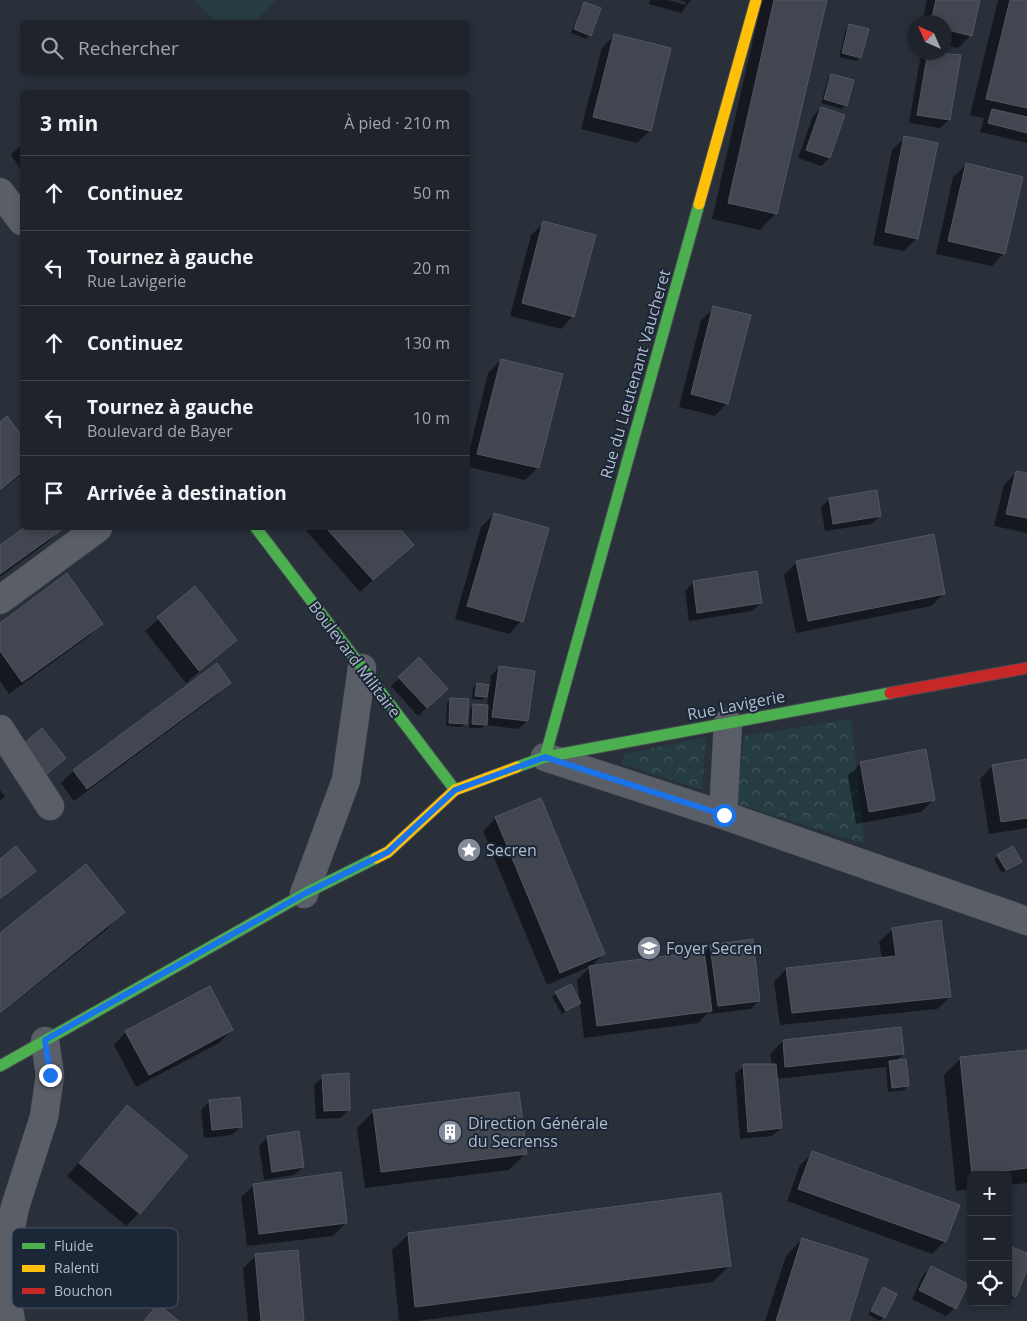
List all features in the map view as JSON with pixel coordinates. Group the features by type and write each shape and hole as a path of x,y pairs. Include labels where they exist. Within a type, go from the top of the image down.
{"street":[{"name":"Rue du Lieutenant Vaucheret","path":"545,757 756,0"},
{"path":"0,192 20,218"},
{"path":"0,600 95,530"},
{"name":"Boulevard Militaire","path":"258,530 455,790"},
{"path":"304,894 346,780 362,668"},
{"name":"Rue Lavigerie","path":"455,790 545,757 1027,668"},
{"path":"724,815 728,723"},
{"path":"0,728 50,806"},
{"path":"545,757 724,815 1027,921"},
{"path":"0,1066 304,894 388,852 455,790"},
{"path":"12,1321 2,1274 15,1207 44,1117 50,1075 45,1040"}],"green space":[{"path":"193,0 276,0 257,20 214,20"},
{"path":"851,719 865,844 737,804 744,736"},
{"path":"706,737 702,790 622,764 624,754"}],"building":[{"path":"774,0 827,0 777,214 728,203"},
{"path":"936,0 980,0 972,36 952,31 952,15 933,15"},
{"path":"1010,0 1027,0 1027,108 986,99"},
{"path":"584,2 601,8 591,36 574,29"},
{"path":"849,24 869,29 861,58 842,53"},
{"path":"614,34 671,48 651,131 593,117"},
{"path":"952,54 961,55 950,120 917,115 927,60 952,60"},
{"path":"831,74 854,80 847,106 824,99"},
{"path":"821,107 845,115 830,158 806,150"},
{"path":"992,109 1027,117 1027,133 988,123"},
{"path":"904,136 938,143 918,239 885,232"},
{"path":"966,163 1023,177 1005,254 948,241"},
{"path":"543,221 596,235 574,317 522,303"},
{"path":"713,306 751,315 728,404 691,394"},
{"path":"501,359 563,374 539,468 477,454"},
{"path":"7,416 20,433 20,474 0,490 0,422"},
{"path":"1016,471 1027,473 1027,518 1006,514"},
{"path":"877,490 881,516 833,524 829,498"},
{"path":"494,513 549,528 523,622 467,606"},
{"path":"21,530 61,530 0,574 0,545"},
{"path":"328,530 401,530 414,545 373,580"},
{"path":"934,534 945,594 808,621 796,561"},
{"path":"757,571 762,603 697,613 693,581"},
{"path":"67,573 103,624 22,682 0,651 0,623"},
{"path":"195,586 237,640 199,671 157,617"},
{"path":"419,657 448,689 427,708 398,677"},
{"path":"217,663 231,683 87,789 73,770"},
{"path":"499,666 535,671 528,721 492,717"},
{"path":"477,683 489,685 487,697 475,696"},
{"path":"450,698 469,699 467,724 449,723"},
{"path":"473,704 488,705 487,725 472,724"},
{"path":"42,728 66,758 47,774 23,744"},
{"path":"926,749 935,800 869,812 860,762"},
{"path":"1027,759 1027,818 1001,822 992,765"},
{"path":"541,798 605,954 560,973 495,817"},
{"path":"16,846 36,871 0,899 0,859"},
{"path":"1013,846 1022,862 1006,870 997,855"},
{"path":"86,864 125,912 0,1013 0,933"},
{"path":"941,920 951,997 792,1013 786,968 896,956 892,928"},
{"path":"753,939 760,1001 718,1006 710,945"},
{"path":"704,951 712,1011 597,1026 589,966"},
{"path":"571,984 581,1003 566,1011 555,992"},
{"path":"210,986 233,1030 149,1075 125,1031"},
{"path":"901,1027 904,1054 785,1067 783,1040"},
{"path":"1027,1050 1027,1168 1003,1171 972,1171 960,1057"},
{"path":"906,1059 909,1086 892,1088 889,1061"},
{"path":"743,1064 776,1064 782,1128 748,1132"},
{"path":"349,1073 350,1110 324,1111 322,1075"},
{"name":"Direction Générale du Secrenss","path":"519,1092 527,1154 381,1172 373,1110"},
{"path":"240,1097 242,1127 212,1130 209,1100"},
{"path":"127,1105 188,1156 140,1214 79,1163"},
{"path":"299,1131 304,1167 272,1172 267,1136"},
{"path":"812,1151 960,1205 946,1242 798,1189"},
{"path":"341,1172 347,1223 259,1234 253,1184"},
{"path":"721,1193 731,1266 415,1307 408,1233"},
{"path":"802,1238 868,1259 849,1321 776,1321"},
{"path":"1012,1247 1027,1253 1027,1270 1016,1297 1012,1296"},
{"path":"298,1250 304,1321 261,1321 255,1254"},
{"path":"931,1266 967,1284 956,1309 919,1290"},
{"path":"883,1287 897,1294 885,1318 871,1311"},
{"path":"155,1308 163,1308 179,1321 144,1321"}],"traffic: fast":[{"path":"545,757 699,204"},
{"path":"258,530 455,790"},
{"path":"517,767 545,757 890,693"},
{"path":"0,1066 304,894 376,858"}],"traffic: slow":[{"path":"699,204 756,0"},
{"path":"376,858 388,852 455,790 517,767"}],"traffic: jam":[{"path":"890,693 1027,668"}],"place":[{"name":"Secren","path":"469,850"},
{"name":"Foyer Secren","path":"649,948"},
{"name":"Direction Générale du Secrenss","path":"450,1132"}],"route":[{"path":"50,1075 45,1040 304,894 388,852 455,790 545,757 724,815"}]}
